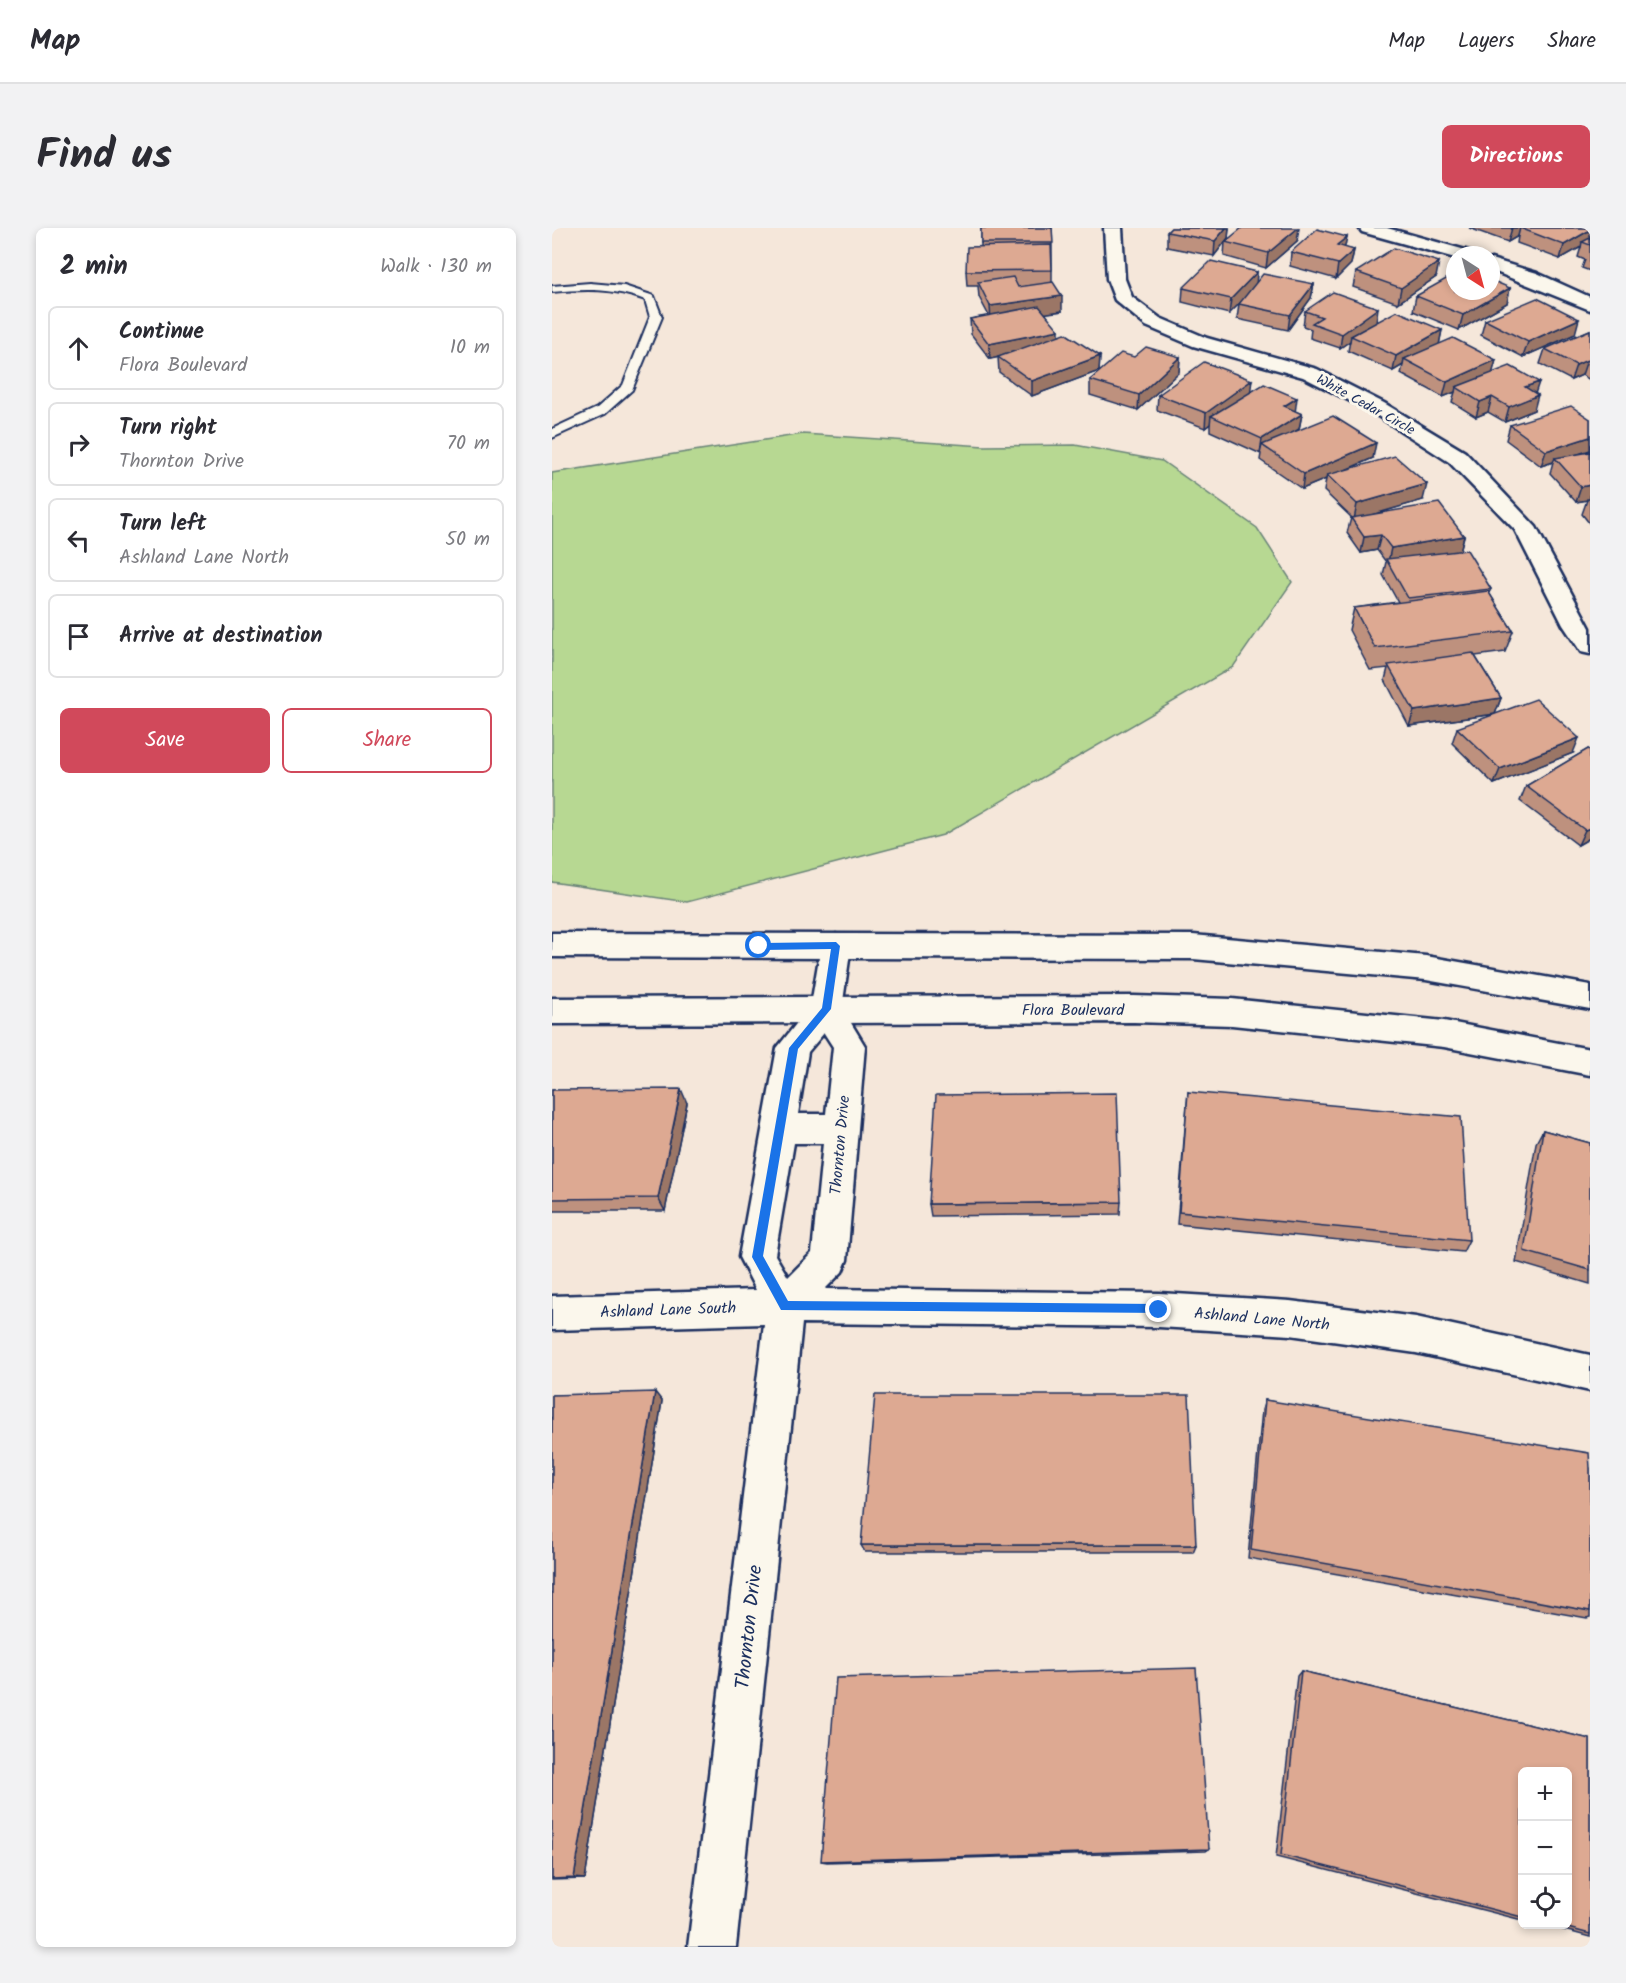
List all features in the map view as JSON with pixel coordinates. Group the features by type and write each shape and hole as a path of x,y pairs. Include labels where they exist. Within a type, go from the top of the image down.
{"street":[{"name":"White Cedar Circle","path":"1113,228 1116,279 1124,300 1153,322 1200,342 1310,373 1377,407 1457,457 1525,527 1575,625 1590,646"},
{"path":"1368,228 1446,250"},
{"path":"1500,267 1590,304"},
{"path":"552,945 1192,947 1426,968 1590,997"},
{"path":"785,1306 757,1257 793,1048 826,1009 836,946"},
{"name":"Thornton Drive","path":"712,1947 785,1306 829,1260 849,1046 826,1009"},
{"name":"Flora Boulevard","path":"552,1011 1134,1009 1232,1012 1444,1034 1590,1062"},
{"path":"780,1128 841,1129"},
{"name":"Ashland Lane South","path":"552,1313 785,1306"},
{"name":"Ashland Lane North","path":"785,1306 1159,1310 1290,1318 1416,1335 1590,1373"}],"lane":[{"path":"552,289 596,284 624,287 650,298 656,317 628,387 601,411 552,434"}],"green space":[{"path":"803,434 984,446 1075,445 1162,461 1257,528 1292,582 1233,667 943,835 687,902 552,882 552,473"}],"building":[{"path":"981,228 1052,228 1053,243 981,243"},
{"path":"1171,228 1226,228 1215,241 1167,232"},
{"path":"1242,228 1298,228 1268,253 1225,242"},
{"path":"1520,228 1590,228 1590,230 1564,245"},
{"path":"1317,229 1347,237 1337,245 1354,250 1338,264 1291,252"},
{"path":"1590,238 1590,245 1582,242"},
{"path":"1051,245 1052,270 966,271 967,247"},
{"path":"1394,248 1439,262 1401,288 1356,272"},
{"path":"1211,261 1257,272 1231,299 1183,288"},
{"path":"1263,274 1314,284 1290,315 1239,304"},
{"path":"1013,277 1018,287 1053,282 1062,296 990,306 978,282"},
{"path":"1446,279 1446,300 1489,300 1463,315 1416,296"},
{"path":"1500,284 1510,288 1500,294"},
{"path":"1333,292 1378,308 1342,334 1312,323 1322,317 1305,311"},
{"path":"1537,298 1579,319 1528,342 1485,320"},
{"path":"1039,306 1059,330 989,344 970,319"},
{"path":"1397,311 1442,330 1396,356 1351,336"},
{"path":"1590,330 1590,362 1587,360 1576,365 1545,349"},
{"path":"1065,333 1100,356 1032,381 998,357"},
{"path":"1453,338 1496,360 1447,382 1404,359"},
{"path":"1146,347 1180,357 1139,395 1090,380 1121,353 1134,357"},
{"path":"1204,362 1252,380 1206,413 1158,395"},
{"path":"1510,366 1539,382 1525,387 1538,395 1509,407 1492,397 1480,402 1456,387"},
{"path":"1264,384 1297,398 1284,406 1302,414 1262,439 1211,416"},
{"path":"1571,406 1590,419 1590,437 1546,451 1510,425"},
{"path":"1333,416 1376,443 1304,474 1262,445"},
{"path":"1590,452 1590,485 1581,487 1555,458"},
{"path":"1395,456 1427,484 1357,504 1327,475"},
{"path":"1439,503 1464,536 1391,548 1381,535 1364,537 1351,518"},
{"path":"1467,550 1491,589 1408,598 1386,559"},
{"path":"1488,591 1513,631 1375,648 1354,608"},
{"path":"1473,653 1501,698 1414,711 1388,665"},
{"path":"1536,699 1579,738 1500,769 1457,728"},
{"path":"1588,749 1590,750 1590,828 1585,830 1526,786"},
{"path":"681,1089 658,1198 552,1199 552,1090"},
{"path":"1188,1092 1461,1117 1469,1240 1179,1212"},
{"path":"1117,1093 1121,1202 929,1204 936,1095"},
{"path":"1543,1130 1590,1143 1590,1270 1524,1251"},
{"path":"655,1392 574,1878 552,1879 552,1395"},
{"path":"875,1395 1189,1395 1196,1545 861,1545"},
{"path":"1265,1400 1589,1453 1590,1611 1251,1550"},
{"path":"1196,1668 1209,1849 821,1861 836,1678"},
{"path":"1301,1671 1590,1739 1590,1934 1572,1929 1572,1767 1518,1767 1518,1916 1281,1855"}],"route":[{"path":"759,946 836,946 826,1009 793,1048 757,1257 785,1306 1159,1310"}]}
